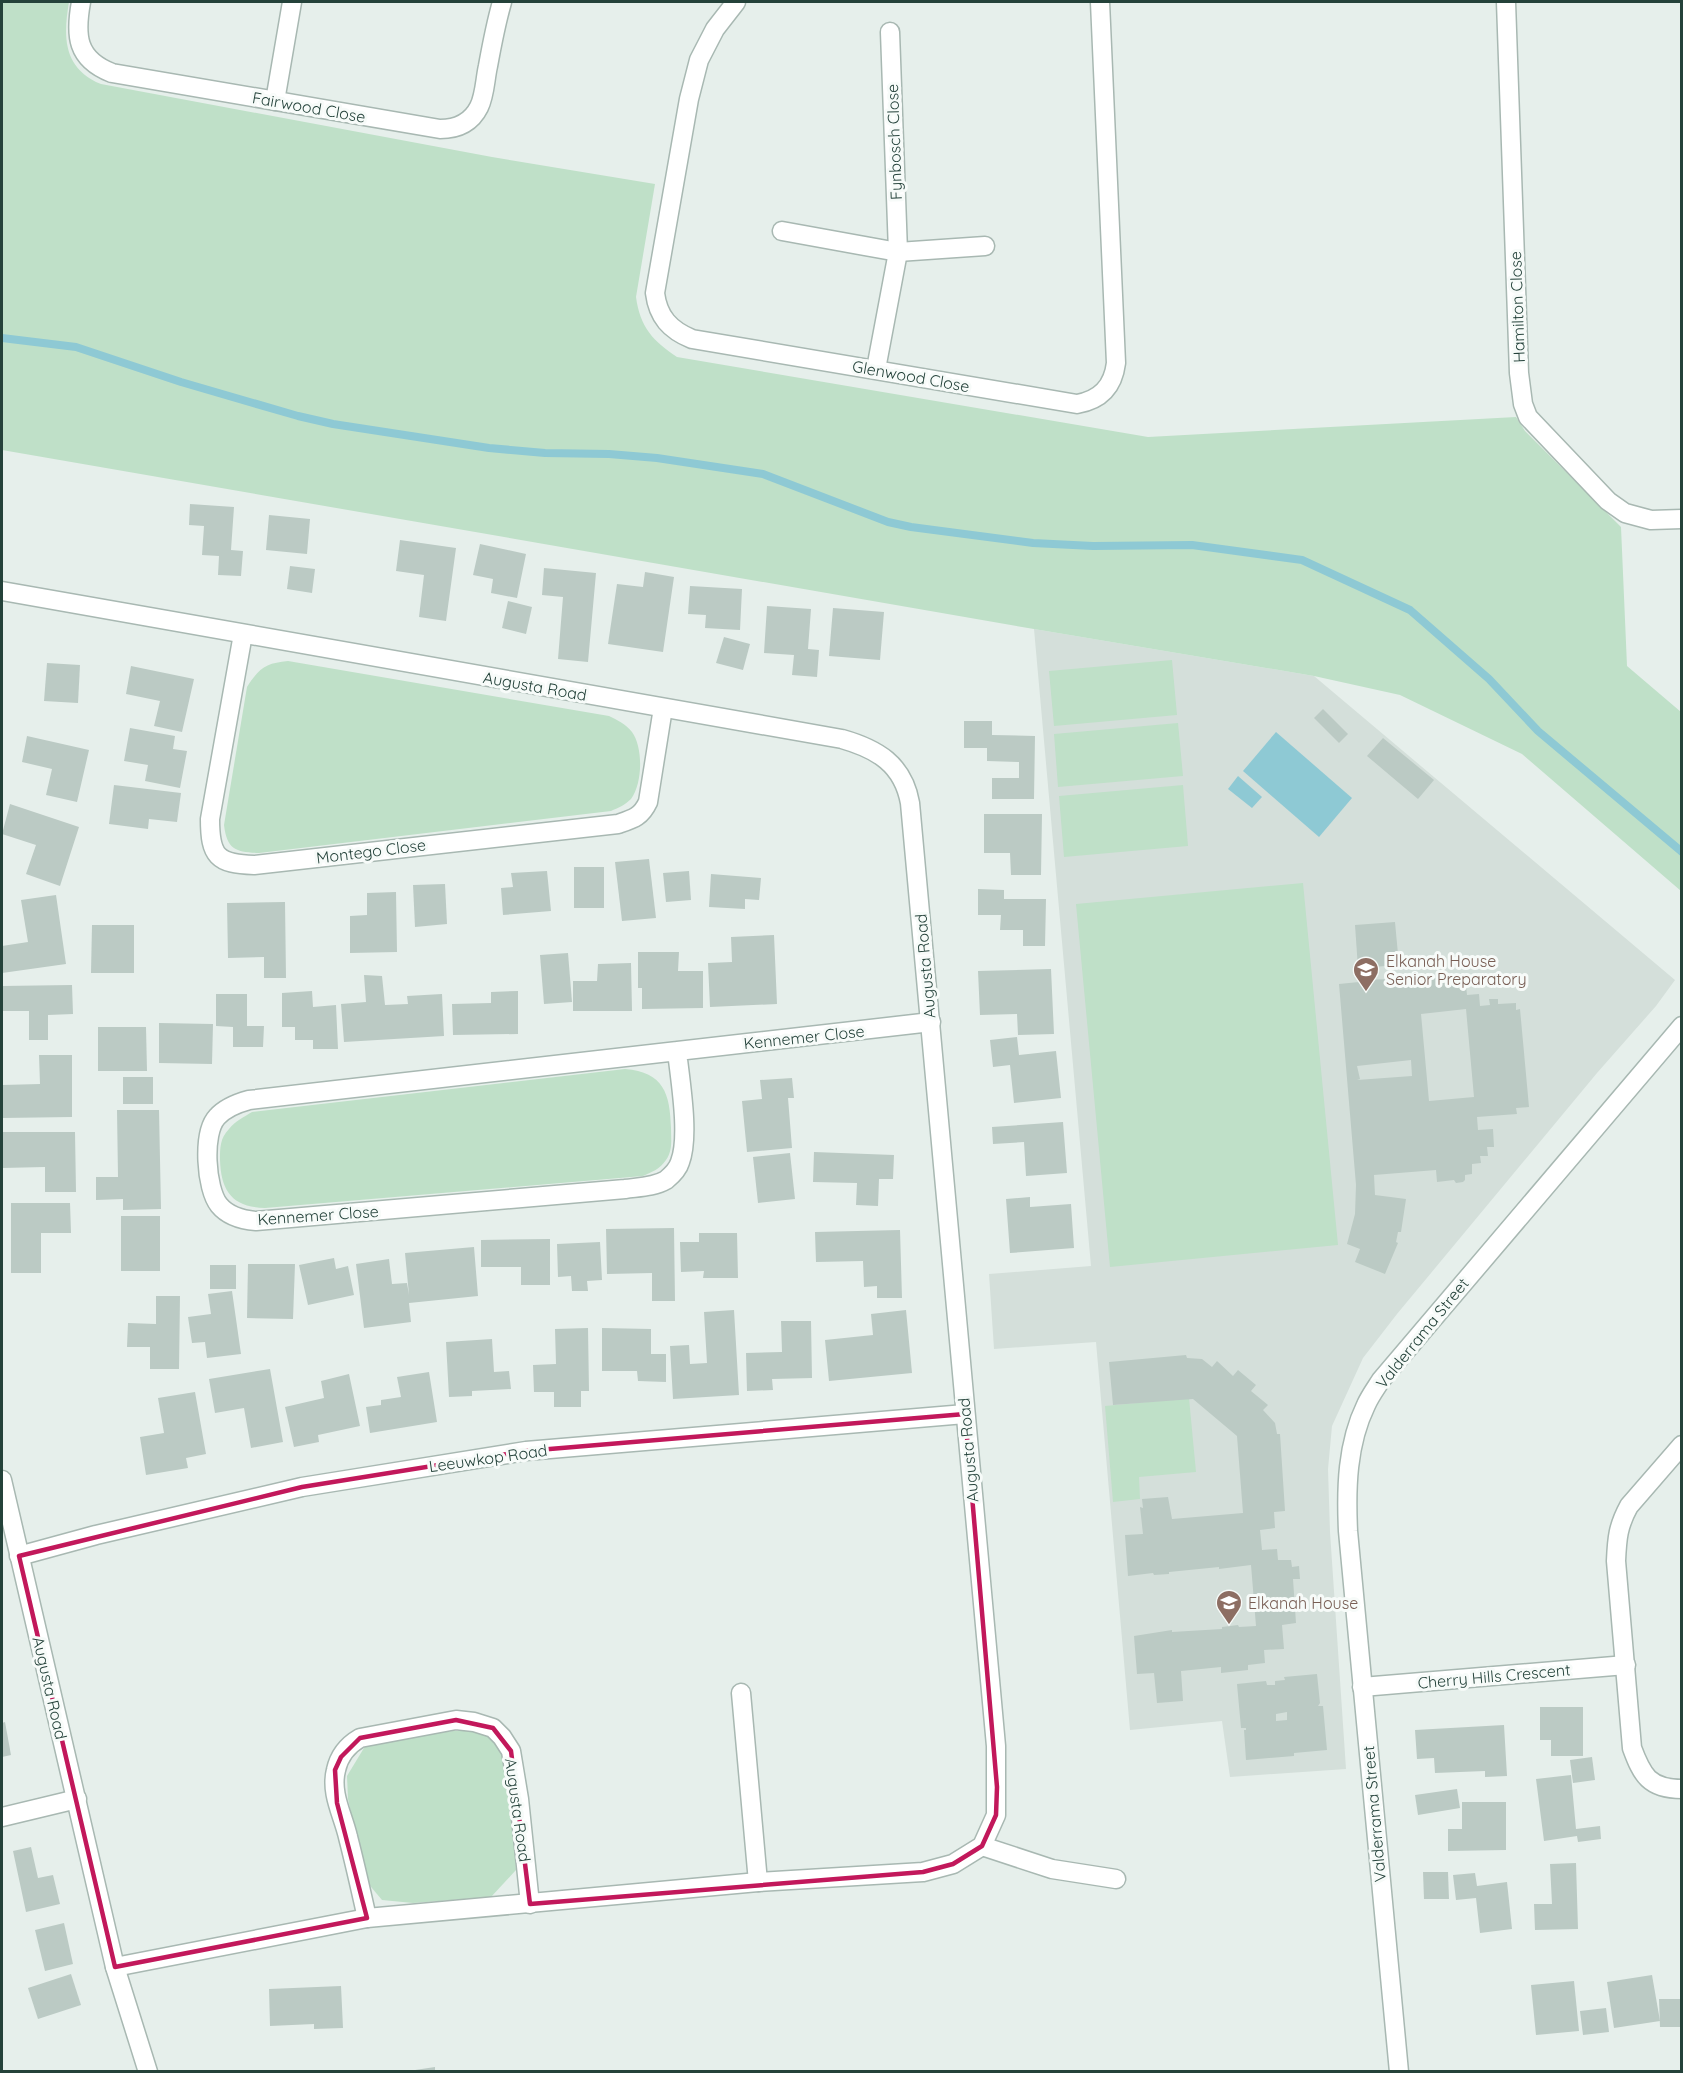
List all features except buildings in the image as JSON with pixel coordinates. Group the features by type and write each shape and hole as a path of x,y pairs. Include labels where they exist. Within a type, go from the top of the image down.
{"street":[{"name":"Fairwood Close","path":"81,2 77,31 79,42 91,62 112,73 440,129 453,129 462,125 478,108 502,2"},
{"path":"276,101 292,2"},
{"name":"Glenwood Close","path":"736,2 715,30 699,60 689,99 655,293 659,311 669,326 692,339 1077,404 1098,397 1112,381 1116,363 1100,2"},
{"name":"Hamilton Close","path":"1506,2 1519,373 1523,404 1528,417 1608,501 1625,513 1652,520 1682,519"},
{"name":"Fynbosch Close","path":"876,369 898,252 890,32"},
{"path":"782,231 898,252 985,246"},
{"name":"Augusta Road","path":"2,591 852,742 879,754 902,776 908,788 910,803 996,1746 996,1815 982,1846"},
{"name":"Montego Close","path":"243,634 210,819 210,832 217,855 225,861 236,864 254,865 607,825 633,819 643,812 648,802 663,708"},
{"name":"Kennemer Close","path":"677,1051 684,1131 683,1150 676,1171 657,1184 625,1189 256,1221 242,1220 220,1206 213,1196 209,1179 209,1129 217,1117 236,1104 249,1100 677,1051 931,1022"},
{"name":"Valderrama Street","path":"1399,2072 1346,1497 1348,1470 1355,1438 1366,1405 1381,1380 1682,1026"},
{"name":"Leeuwkop Road","path":"19,1556 291,1489 526,1451 965,1414"},
{"path":"1682,1444 1629,1506 1618,1530 1616,1561 1632,1748 1640,1771 1650,1781 1669,1789 1682,1789"},
{"name":"Augusta Road","path":"2,1480 115,1967 148,2072"},
{"name":"Cherry Hills Crescent","path":"1362,1687 1626,1665"},
{"path":"741,1693 758,1882"},
{"name":"Augusta Road","path":"367,1918 348,1834 337,1803 335,1770 347,1747 360,1738 456,1720 474,1722 493,1728 511,1751 519,1799 530,1904"},
{"path":"2,1817 77,1799"},
{"path":"115,1967 367,1918 758,1882 923,1872 953,1864 982,1846 1052,1869 1116,1879"}],"highlighted area":[{"path":"965,1414 997,1787 996,1815 982,1846 953,1864 923,1872 530,1904 511,1751 493,1728 456,1720 360,1738 341,1757 335,1770 337,1803 367,1918 115,1967 19,1556 302,1487 526,1451"}],"shaded area":[{"name":"Elkanah House Senior Preparatory","path":"1034,629 1314,676 1675,980 1656,1006 1597,1073 1363,1358 1332,1426 1328,1469 1330,1532 1346,1769 1230,1777 1222,1721 1130,1730 1096,1342 994,1349 989,1274 1091,1266"}],"green space":[{"path":"2,2 69,2 66,27 68,50 79,69 101,84 492,157 655,184 636,297 644,325 661,345 677,357 1148,437 1516,417 1525,431 1621,527 1627,666 1681,712 1681,891 1522,754 1400,695 1314,676 2,450"},
{"path":"1172,660 1177,715 1054,726 1049,671"},
{"path":"288,661 609,716 627,727 636,739 640,756 638,784 629,801 611,811 259,853 244,852 230,845 224,825 247,687 255,675 264,668 274,663"},
{"path":"1178,723 1183,776 1058,787 1054,734"},
{"path":"1183,785 1188,846 1064,857 1059,796"},
{"path":"1303,883 1338,1245 1110,1267 1076,904"},
{"path":"625,1069 638,1071 656,1080 662,1087 669,1105 670,1152 661,1166 643,1176 265,1208 237,1201 226,1189 223,1180 220,1160 222,1140 234,1124 252,1112"},
{"path":"1189,1398 1196,1472 1139,1477 1140,1499 1113,1502 1105,1406"},
{"path":"453,1731 477,1731 495,1740 508,1761 516,1870 491,1897 413,1903 382,1900 366,1881 348,1799 347,1776 367,1743"}],"water":[{"path":"1276,732 1352,798 1319,837 1243,771"},
{"path":"1238,776 1262,797 1252,808 1228,789"}],"waterway":[{"path":"2,338 76,347 181,382 333,424 489,448 657,458 763,474 888,522 911,527 1033,543 1093,546 1192,545 1302,560 1410,610 1489,679 1538,731 1682,852"}],"place":[{"name":"Elkanah House Senior Preparatory","path":"1366,993"},
{"name":"Elkanah House","path":"1229,1626"}]}
